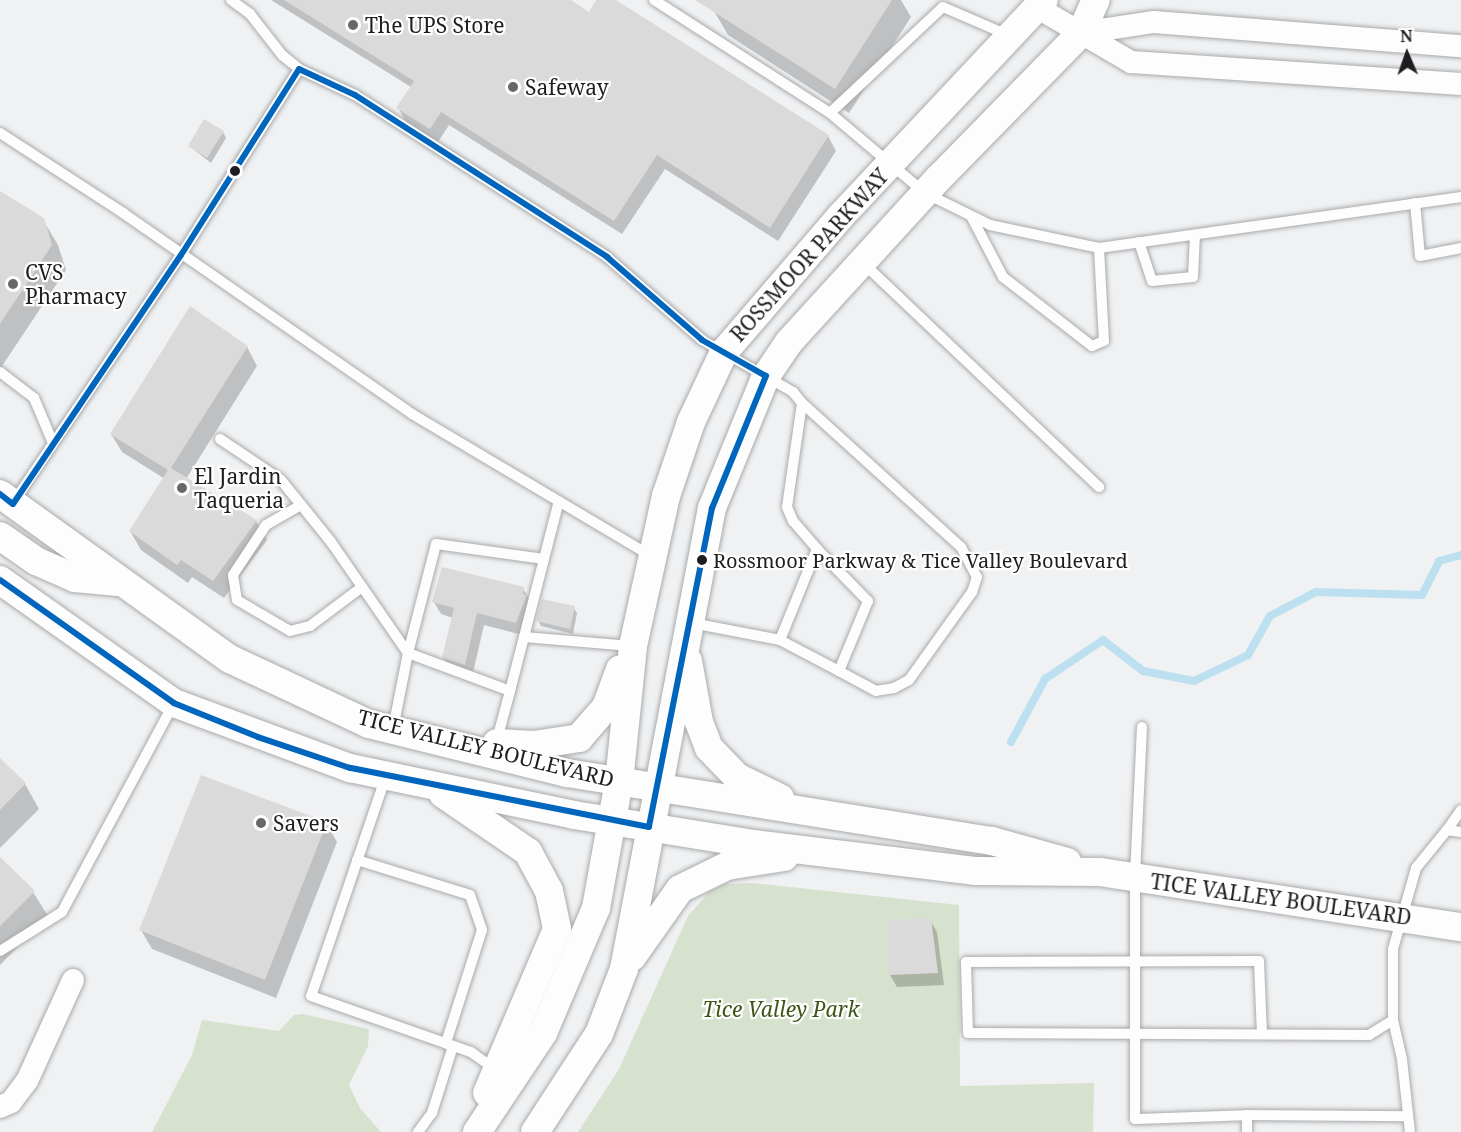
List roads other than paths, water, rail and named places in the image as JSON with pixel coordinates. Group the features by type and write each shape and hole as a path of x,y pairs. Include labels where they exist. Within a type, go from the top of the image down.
{"street":[{"name":"ROSSMOOR PARKWAY","path":"535,1132 599,1034 624,969 649,827 712,508 766,376 789,342 925,193 1081,33 1096,0"},
{"name":"ROSSMOOR PARKWAY","path":"477,1132 504,1076 543,1033 591,919 613,821 619,782 633,646 666,496 691,422 724,352 889,164 1041,4"},
{"path":"1041,4 1081,33 1131,62 1461,84"},
{"path":"1081,33 1154,22 1461,46"},
{"name":"TICE VALLEY BOULEVARD","path":"6,499 118,582 230,659 369,724 619,782 992,841 1100,872"},
{"path":"0,536 36,561 75,578 118,582"},
{"name":"TICE VALLEY BOULEVARD","path":"0,580 174,704 327,762 429,785 613,821 814,852 975,871 1100,872 1401,915 1461,927"},
{"path":"687,632 699,722 710,748 723,765 757,789 827,816"},
{"path":"441,742 534,745 579,738 606,707 633,646"},
{"path":"429,785 528,852 542,873 554,908 557,928 504,1076 469,1132"},
{"path":"624,969 680,889 702,876 727,866 814,852"},
{"path":"0,1107 11,1102 27,1081 73,980"}],"lane":[{"path":"231,0 250,14 282,55 299,69 355,95 607,257 702,339 793,392 802,403 961,547 977,577 972,592 909,680 894,688 876,691 780,640 687,632"},
{"path":"654,0 830,113 925,193 990,225 1099,248 1461,197"},
{"path":"830,113 943,7 1011,36"},
{"path":"6,499 54,443 181,255 299,69"},
{"path":"0,133 412,414 654,557"},
{"path":"1415,203 1420,256 1461,248"},
{"path":"971,215 1003,277 1092,346 1104,341 1099,248"},
{"path":"1139,243 1152,281 1193,277 1195,235"},
{"path":"862,262 1099,487"},
{"path":"0,372 34,398 54,443"},
{"path":"802,403 787,507 793,521 817,549 868,601 839,671"},
{"path":"220,439 281,480 362,587 408,653 510,691"},
{"path":"496,743 559,501"},
{"path":"301,504 266,525 233,575 237,600 290,631 310,626 362,587"},
{"path":"393,729 408,653 436,544 544,559"},
{"path":"780,640 817,549"},
{"path":"524,637 633,646"},
{"path":"0,951 62,912 174,704"},
{"path":"1142,727 1135,877 1135,1119 1247,1115 1408,1116"},
{"path":"386,776 311,996 471,1052 504,1076"},
{"path":"1410,1132 1402,1059 1393,1020 1393,949 1416,868 1461,810"},
{"path":"1447,830 1461,832"},
{"path":"357,860 470,895 482,930 432,1113 418,1132"},
{"path":"1262,1034 1259,961 966,962 968,1033 1136,1032 1262,1034 1369,1035 1393,1020"},
{"path":"1247,1115 1247,1132"}],"waterway":[{"path":"1011,742 1045,679 1103,640 1143,671 1194,681 1248,655 1270,616 1316,592 1422,595 1439,561 1461,555"}],"place":[{"name":"The UPS Store","path":"353,25"},
{"name":"Safeway","path":"513,87"},
{"name":"CVS Pharmacy","path":"13,284"},
{"name":"El Jardin Taqueria","path":"182,488"},
{"name":"Rossmoor Parkway & Tice Valley Boulevard","path":"702,560"},
{"name":"Savers","path":"261,823"}],"park label":[{"name":"Tice Valley Park","path":"781,1009"}]}
